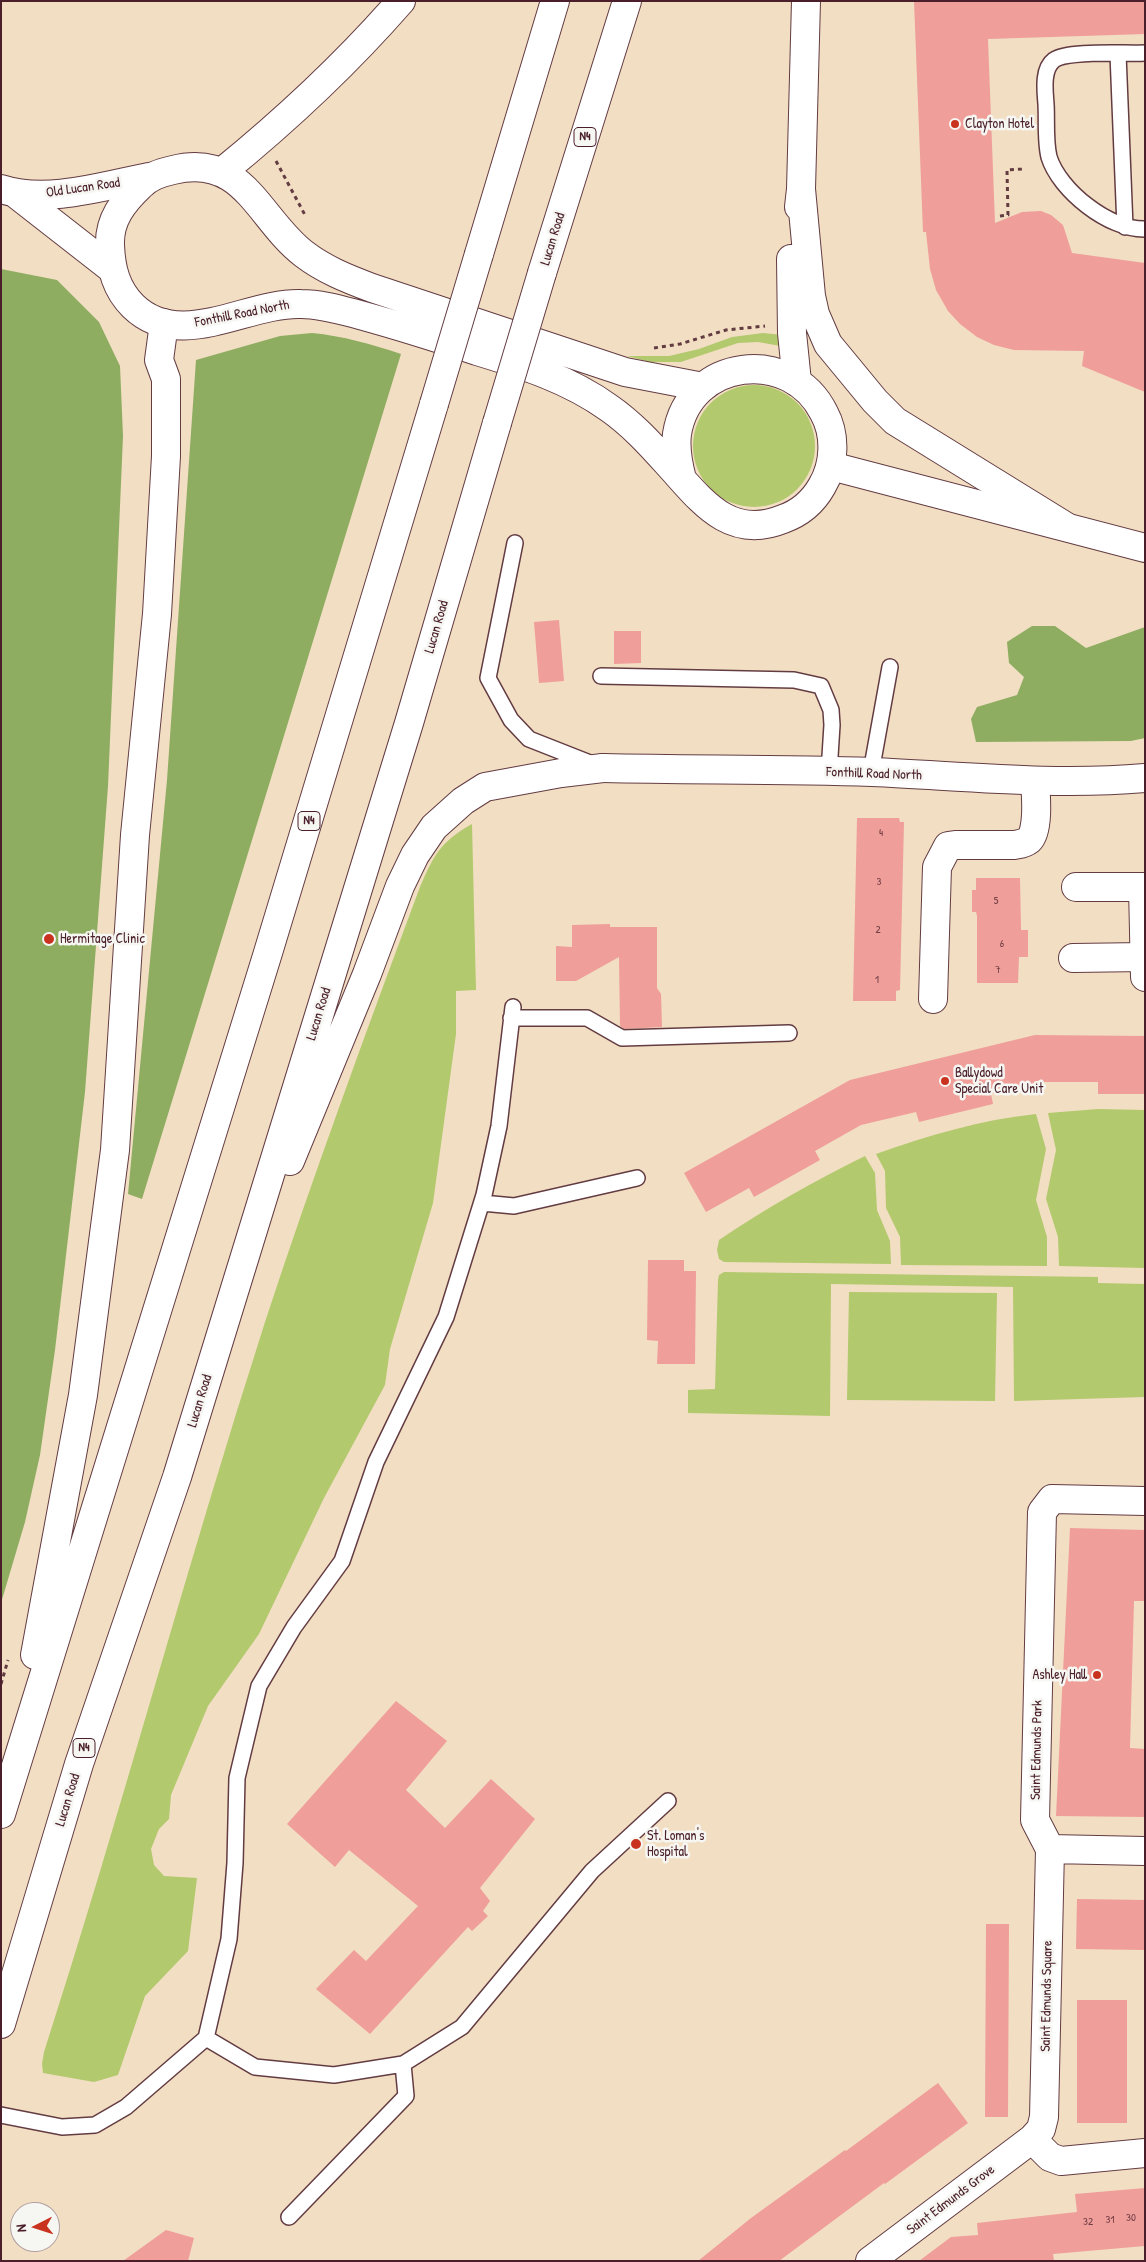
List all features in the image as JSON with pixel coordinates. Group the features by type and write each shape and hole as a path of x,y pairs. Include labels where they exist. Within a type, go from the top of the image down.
{"main road":[{"path":"222,172 314,94 400,1"},
{"name":"N4","path":"1,1814 287,891 555,1"},
{"name":"Lucan Road","path":"1,2024 78,1764 177,1477 408,723 542,273 627,1"},
{"path":"797,382 792,333 791,261 801,189 806,1"},
{"name":"Fonthill Road North","path":"682,479 676,452 678,430 685,411 703,387 713,378 732,371 754,367 777,373 797,382 813,396 826,415 833,448 830,466 824,483 804,507 793,515 776,522 758,525 740,523 722,517 706,506 625,420 603,404 553,376 396,325 331,308 299,303 204,324 180,326 148,318 123,296 112,269 110,240 115,216 127,198 149,177 181,168 201,167 222,172 240,183 256,199 266,215 303,254 336,274 372,288 625,372 703,387"},
{"name":"Old Lucan Road","path":"9,192 46,194 149,177"},
{"path":"801,189 814,314 828,344 875,401 896,421 1064,526"},
{"name":"Old Lucan Road","path":"9,192 112,269"},
{"path":"11,1782 83,1395 115,1150 135,835 158,604 166,456 166,379 159,360 164,323"},
{"path":"830,466 1145,548"},
{"path":"1077,781 1145,759"},
{"name":"Fonthill Road North","path":"227,1312 367,974 400,886 416,855 434,827 463,801 485,788 561,773 603,768 871,772 1035,781 1145,778"},
{"path":"933,999 937,867 948,846 955,844 1014,845 1023,844 1030,839 1035,825 1035,781"},
{"path":"1073,958 1144,967 1143,887 1076,887"},
{"name":"Saint Edmunds Park","path":"1050,1849 1035,1820 1042,1512 1052,1499 1145,1501"},
{"path":"1050,1849 1145,1850"},
{"name":"Saint Edmunds Square","path":"1032,2139 1041,2129 1044,2117 1050,1849"},
{"path":"1032,2139 1050,2157 1061,2160 1145,2154"},
{"name":"Saint Edmunds Grove","path":"870,2261 1032,2139"}],"lane":[{"path":"1145,53 1066,55 1053,61 1046,78 1045,91 1048,155 1060,179 1091,209 1125,227 1145,229"},
{"path":"1118,54 1125,227"},
{"path":"515,543 488,678 511,720 529,739 603,768"},
{"path":"871,772 890,667"},
{"path":"601,676 794,680 821,686 831,710 829,772"},
{"path":"1,2115 62,2127 95,2125 126,2107 206,2038 229,1939 237,1778 259,1686 294,1627 342,1561 376,1462 446,1316 482,1203 499,1126 512,1012 587,1018 622,1038 789,1033"},
{"path":"482,1203 514,1206 637,1178"},
{"path":"206,2038 255,2067 334,2075 403,2064 462,2027 592,1871 668,1801"},
{"path":"289,2216 406,2096 403,2064"}],"path":[{"path":"276,160 306,216"},
{"path":"1000,216 1008,215 1007,170 1024,169"},
{"path":"648,348 680,344 726,330 774,325"}],"green space":[{"name":"Hermitage Clinic","path":"1,269 57,280 99,322 120,366 123,436 108,786 85,1092 55,1350 40,1455 25,1522 1,1603"},
{"path":"312,333 357,341 401,354 142,1199 128,1194 167,780 196,360 280,336"},
{"path":"763,333 783,335 786,347 758,342 738,343 681,362 650,362 627,356 669,356 699,349 732,337"},
{"path":"754,385 766,386 777,390 788,395 797,403 805,412 810,423 814,434 814,458 810,469 805,480 797,489 788,497 777,502 766,506 754,507 742,506 731,502 720,497 711,489 703,480 698,469 694,458 693,446 694,434 698,423 703,412 711,403 720,395 731,390 742,386"},
{"path":"1032,626 1055,626 1086,648 1145,627 1145,738 1131,741 976,742 971,719 977,707 1017,695 1024,677 1009,663 1007,642"},
{"path":"472,824 476,990 456,991 456,1034 433,1203 390,1349 385,1385 324,1498 259,1634 208,1706 171,1795 169,1819 159,1829 151,1849 154,1865 164,1876 197,1878 188,1951 145,1996 118,2075 94,2082 43,2073 44,2052 73,1961 236,1413 302,1213 420,887 439,850 452,837"},
{"path":"1098,1109 1145,1110 1145,1268 1059,1266 1058,1237 1046,1199 1056,1150 1048,1113"},
{"path":"1036,1114 1046,1149 1036,1200 1047,1237 1047,1266 901,1265 900,1237 886,1208 885,1171 876,1154 955,1129 995,1120"},
{"path":"865,1156 875,1173 877,1210 890,1241 891,1264 724,1262 719,1259 717,1250 719,1240 790,1195"},
{"path":"724,1272 1098,1277 1098,1283 1145,1284 1145,1397 1014,1401 1013,1287 831,1284 830,1416 688,1413 688,1390 715,1389 718,1280 719,1275"},
{"path":"849,1292 997,1293 995,1401 847,1400"}],"building":[{"name":"Clayton Hotel","path":"914,1 1145,1 1145,34 988,39 995,223 1022,212 1041,211 1051,215 1063,225 1072,253 1145,263 1145,392 1082,366 1084,351 1014,350 994,345 977,337 960,324 948,311 936,290 930,269 926,232 923,232"},
{"path":"559,620 564,681 539,683 534,622"},
{"path":"614,631 641,631 641,663 614,664"},
{"path":"857,818 899,818 900,822 904,822 900,990 896,991 896,1001 853,1001"},
{"path":"976,878 1020,878 1021,930 1028,930 1028,957 1019,957 1018,983 977,983 977,916 976,912 972,912 972,890 976,890"},
{"path":"610,924 610,927 657,927 657,988 661,994 662,1027 624,1029 620,1026 619,957 576,981 556,981 556,946 572,947 572,925"},
{"path":"1035,1035 1145,1036 1145,1094 1098,1094 1098,1082 1039,1082 991,1094 993,1104 919,1122 916,1112 861,1125 815,1151 820,1160 754,1197 749,1188 706,1212 684,1173 850,1080"},
{"path":"648,1260 684,1260 684,1271 696,1271 695,1364 657,1364 658,1341 647,1340"},
{"name":"Ashley Hall","path":"1070,1528 1145,1530 1145,1601 1134,1601 1130,1748 1145,1749 1145,1817 1056,1816"},
{"path":"396,1701 447,1741 406,1790 445,1828 491,1779 535,1819 480,1888 490,1901 483,1911 488,1916 472,1931 468,1927 370,2034 316,1989 354,1950 366,1961 418,1906 349,1850 335,1867 287,1824"},
{"path":"1077,1899 1145,1900 1145,1950 1076,1949"},
{"path":"986,1924 1009,1924 1008,2117 985,2117"},
{"path":"1077,2000 1127,2000 1127,2123 1077,2123"},
{"path":"938,2083 968,2123 779,2261 698,2261 751,2218"},
{"path":"1145,2188 1145,2246 1053,2254 1054,2261 919,2261 951,2237 978,2235 977,2223 1077,2212 1075,2194"},
{"path":"166,2230 194,2238 188,2261 123,2261"}],"place":[{"name":"Clayton Hotel","path":"955,124"},
{"name":"Hermitage Clinic","path":"49,939"},
{"name":"Ballydowd Special Care Unit","path":"945,1081"},
{"name":"Ashley Hall","path":"1097,1675"},
{"name":"St. Loman's Hospital","path":"636,1844"}]}
